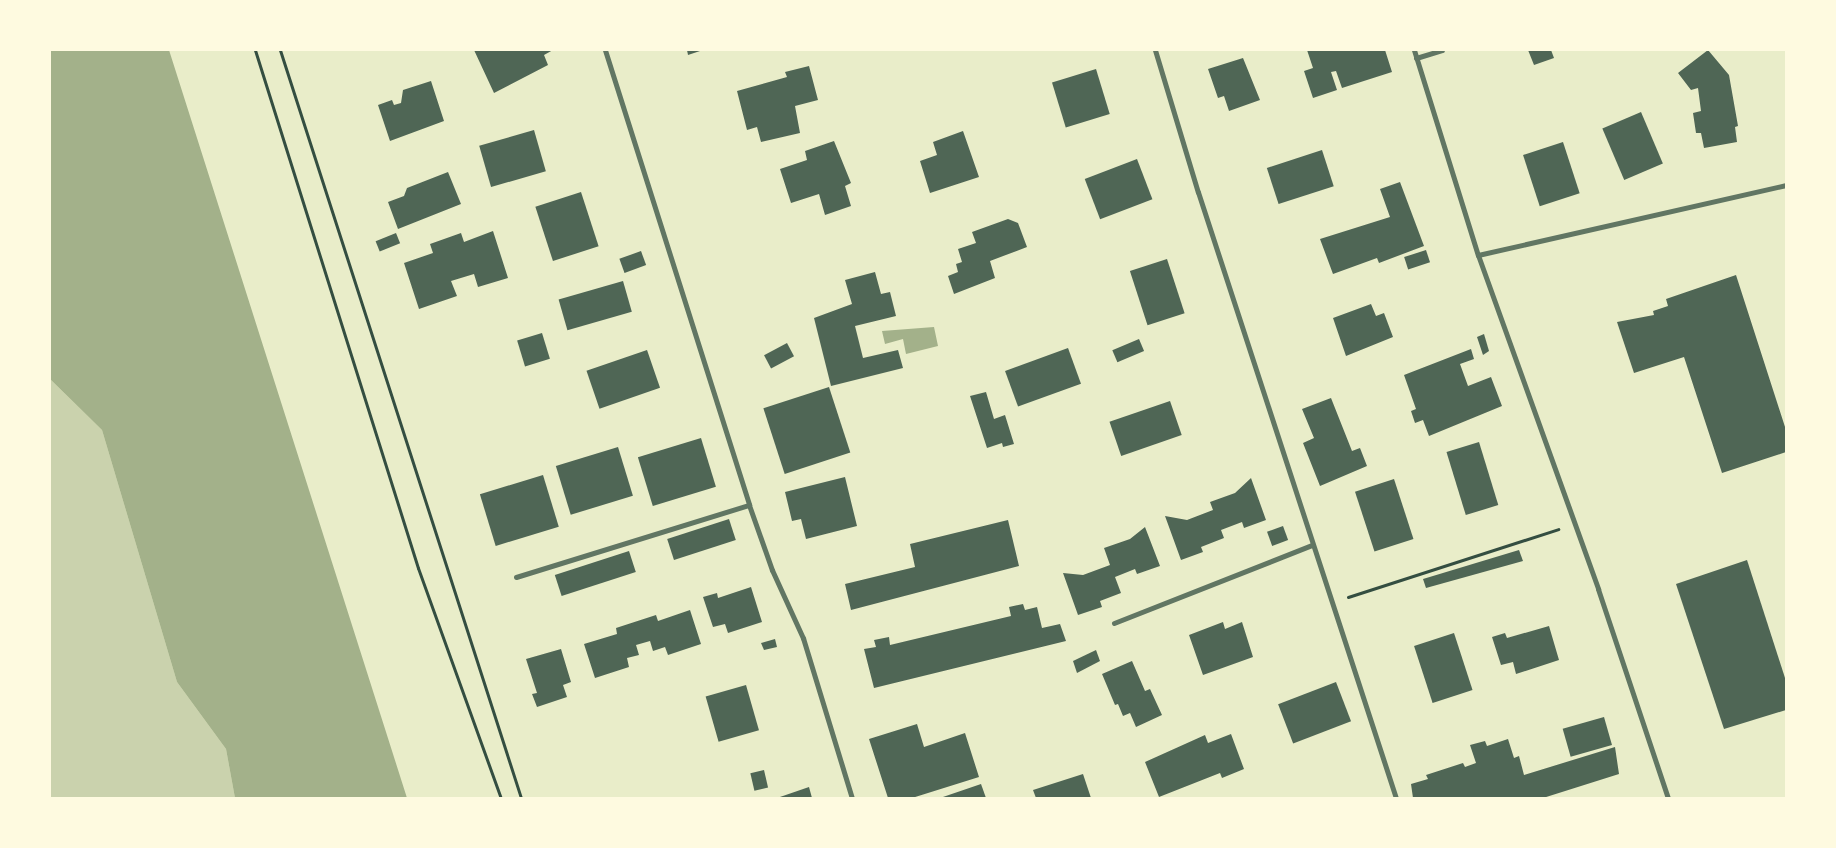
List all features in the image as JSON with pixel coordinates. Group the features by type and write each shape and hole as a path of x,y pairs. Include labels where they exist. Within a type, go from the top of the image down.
{"street":[{"path":"605,50 748,505 772,570 803,638 852,798"},
{"path":"1156,50 1312,545 1396,798"},
{"path":"1414,50 1478,255 1573,524 1598,589 1668,798"},
{"path":"1416,58 1442,50"},
{"path":"1478,255 1786,185"},
{"path":"516,578 748,505"},
{"path":"1114,623 1312,545"}],"path":[{"path":"255,50 418,568 501,798"},
{"path":"280,50 521,798"},
{"path":"1341,599 1573,524"}],"shaded area":[{"path":"50,50 169,50 407,798 235,798 226,749 177,682 102,430 50,379"},
{"path":"934,327 938,346 906,354 903,339 885,344 882,331"},
{"path":"50,379 102,430 177,682 226,749 235,798 50,798"}],"building":[{"path":"474,50 553,50 544,55 548,65 494,93"},
{"path":"687,50 703,50 688,55"},
{"path":"1307,50 1385,50 1392,72 1342,88 1336,71 1331,72 1337,90 1313,98 1304,71 1313,68"},
{"path":"1528,50 1551,50 1554,58 1534,65"},
{"path":"1708,50 1729,75 1738,126 1735,127 1737,142 1704,148 1701,133 1696,133 1693,113 1701,111 1698,88 1691,90 1678,73"},
{"path":"1243,58 1260,100 1229,111 1224,96 1218,98 1208,69"},
{"path":"809,66 818,100 795,106 800,133 761,142 757,127 747,130 737,91 787,77 785,72"},
{"path":"1096,69 1110,114 1066,127 1052,82"},
{"path":"431,81 444,121 390,141 378,105 392,100 394,105 401,103 403,90"},
{"path":"1641,112 1663,164 1624,180 1602,128"},
{"path":"534,130 546,171 491,187 479,146"},
{"path":"963,131 979,177 930,193 920,161 937,155 933,142"},
{"path":"834,141 851,183 845,186 851,206 825,215 819,194 791,203 780,169 807,160 805,151"},
{"path":"1563,142 1580,193 1540,206 1523,155"},
{"path":"1322,150 1334,186 1279,204 1267,168"},
{"path":"1137,159 1152,199 1100,219 1085,179"},
{"path":"448,172 461,204 398,229 388,202 404,196 407,188"},
{"path":"1400,182 1424,246 1379,263 1377,258 1333,274 1320,239 1390,217 1380,189"},
{"path":"581,192 599,246 553,261 535,207"},
{"path":"1008,219 1018,223 1027,247 990,261 995,278 954,294 948,276 958,272 956,264 962,262 958,249 976,243 972,232"},
{"path":"493,231 508,278 478,287 474,274 451,281 457,296 419,309 404,263 433,253 430,244 461,233 464,242"},
{"path":"396,233 400,243 380,251 376,241"},
{"path":"1426,250 1430,262 1408,269 1404,257"},
{"path":"641,251 646,265 625,273 619,259"},
{"path":"1167,259 1185,313 1148,325 1130,271"},
{"path":"875,272 881,294 890,292 896,316 855,326 863,358 898,350 903,368 831,386 814,318 852,304 845,280"},
{"path":"1736,275 1786,430 1786,452 1722,473 1684,357 1634,373 1617,322 1654,315 1653,311 1668,306 1666,299"},
{"path":"623,281 632,312 567,330 559,299"},
{"path":"1371,304 1376,316 1384,313 1393,337 1346,356 1333,318"},
{"path":"542,333 550,359 525,366 517,341"},
{"path":"1484,334 1489,351 1483,355 1477,337"},
{"path":"1139,339 1144,351 1117,362 1112,350"},
{"path":"787,343 794,356 771,368 764,355"},
{"path":"1068,348 1081,384 1018,407 1005,371"},
{"path":"1471,349 1474,359 1460,364 1468,386 1491,377 1502,406 1429,436 1423,420 1415,423 1411,411 1416,409 1404,375"},
{"path":"647,350 660,388 600,409 586,371"},
{"path":"829,387 850,453 785,474 763,408"},
{"path":"986,392 994,419 1005,415 1014,444 1003,447 1002,443 987,448 970,396"},
{"path":"1331,398 1352,451 1360,448 1367,466 1320,486 1303,443 1314,438 1302,409"},
{"path":"1170,401 1182,435 1121,456 1109,422"},
{"path":"701,438 716,487 653,506 638,457"},
{"path":"1479,442 1498,505 1466,515 1446,452"},
{"path":"618,447 633,496 571,515 556,466"},
{"path":"543,475 559,527 496,546 480,494"},
{"path":"845,477 857,526 806,539 801,519 792,521 785,492"},
{"path":"1251,478 1266,520 1244,528 1242,522 1221,530 1224,538 1201,547 1203,552 1181,560 1165,516 1187,520 1213,510 1210,502 1235,493"},
{"path":"1394,479 1413,539 1374,552 1355,492"},
{"path":"729,519 736,540 674,560 667,539"},
{"path":"1008,520 1019,566 851,610 845,584 915,567 910,544"},
{"path":"1283,526 1288,540 1272,546 1267,532"},
{"path":"1145,527 1160,566 1137,574 1135,569 1115,577 1121,593 1100,601 1102,607 1078,615 1063,573 1083,575 1110,565 1104,548 1130,539"},
{"path":"1519,550 1523,561 1426,588 1423,579"},
{"path":"629,551 636,572 562,596 555,575"},
{"path":"1747,560 1786,681 1786,710 1724,729 1676,584"},
{"path":"751,587 762,622 728,633 725,624 713,627 703,597 717,593 718,598"},
{"path":"1023,604 1025,610 1037,607 1042,628 1060,624 1066,641 874,688 864,649 876,647 874,640 889,637 890,645 1011,616 1009,607"},
{"path":"690,610 701,644 668,655 665,647 653,651 650,641 636,645 639,655 627,658 629,667 595,678 584,644 617,634 616,628 656,615 658,621"},
{"path":"1223,622 1225,629 1242,622 1253,657 1203,675 1189,635"},
{"path":"1549,626 1559,660 1516,674 1513,662 1501,665 1492,637 1505,633 1507,638"},
{"path":"1454,633 1473,690 1433,703 1414,646"},
{"path":"775,639 777,647 764,650 761,643"},
{"path":"561,649 571,682 563,685 567,697 537,707 532,694 537,693 526,659"},
{"path":"1096,650 1100,661 1077,673 1073,661"},
{"path":"1132,661 1145,691 1150,689 1162,715 1136,727 1130,713 1123,716 1118,704 1115,705 1102,674"},
{"path":"1336,682 1351,721 1293,743 1278,704"},
{"path":"746,685 759,730 719,742 706,697"},
{"path":"1604,717 1612,745 1571,757 1563,729"},
{"path":"917,724 924,747 965,733 979,777 912,798 888,798 869,739"},
{"path":"1231,734 1244,769 1222,778 1220,773 1159,797 1145,762 1205,735 1208,743"},
{"path":"1508,739 1514,758 1519,756 1524,775 1615,747 1619,774 1543,798 1413,798 1411,784 1428,779 1426,775 1463,763 1465,767 1476,763 1470,745 1485,741 1487,746"},
{"path":"764,770 768,788 754,791 750,773"},
{"path":"1083,774 1091,798 1036,798 1033,790"},
{"path":"981,784 986,798 940,798"},
{"path":"809,787 812,798 777,798"}]}
